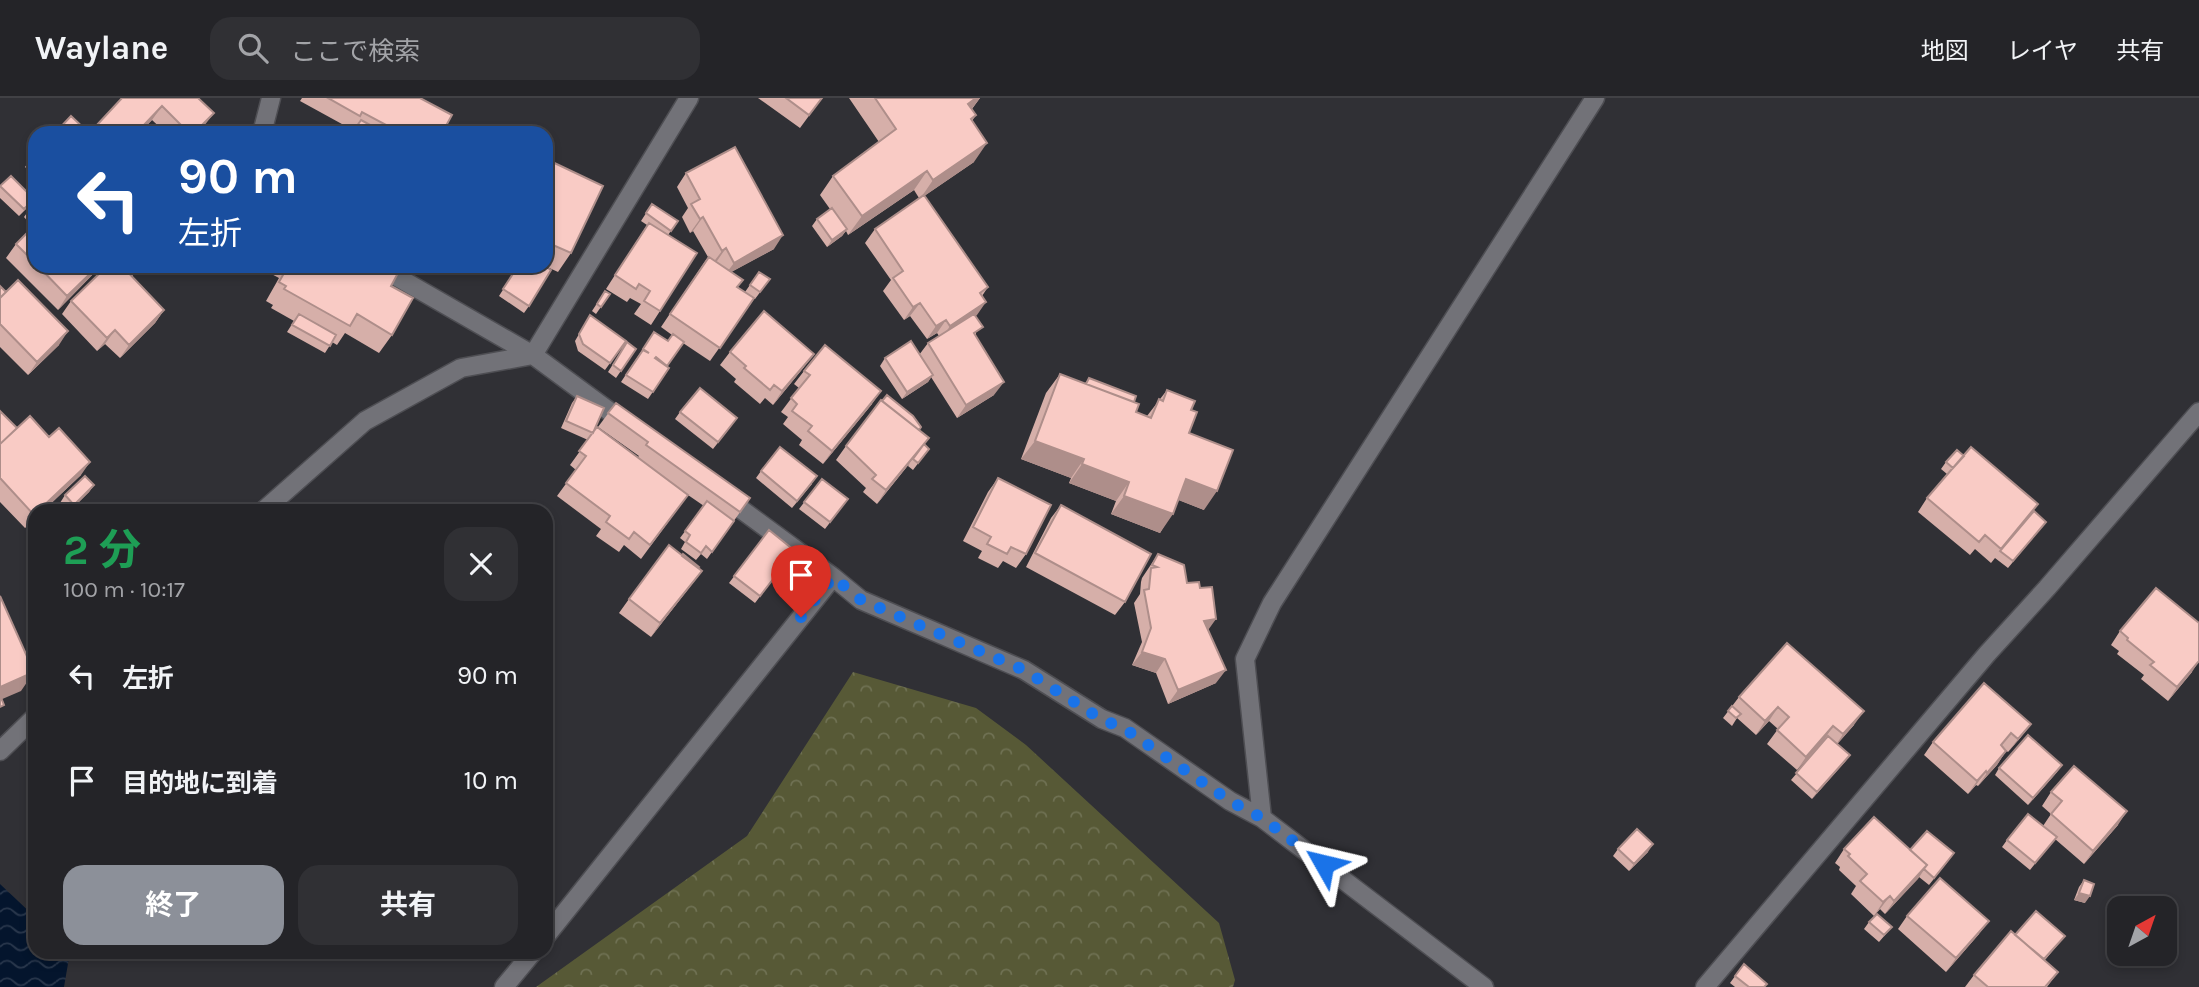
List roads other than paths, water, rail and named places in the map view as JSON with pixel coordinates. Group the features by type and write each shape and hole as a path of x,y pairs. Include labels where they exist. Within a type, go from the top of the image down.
{"street":[{"path":"264,126 271,98"},
{"path":"271,504 365,421 461,368 533,355 689,98"},
{"path":"1262,818 1245,659 1272,603 1595,98"},
{"path":"391,273 533,355 644,437"},
{"path":"1704,987 1987,654 2199,411"},
{"path":"711,486 861,600 1024,670 1101,719 1125,729 1230,801 1262,818 1483,987"},
{"path":"553,927 833,577"},
{"path":"0,751 28,724"},
{"path":"505,987 527,959"}],"water":[{"path":"0,884 28,910 28,959 69,959 64,987 0,987"}]}
